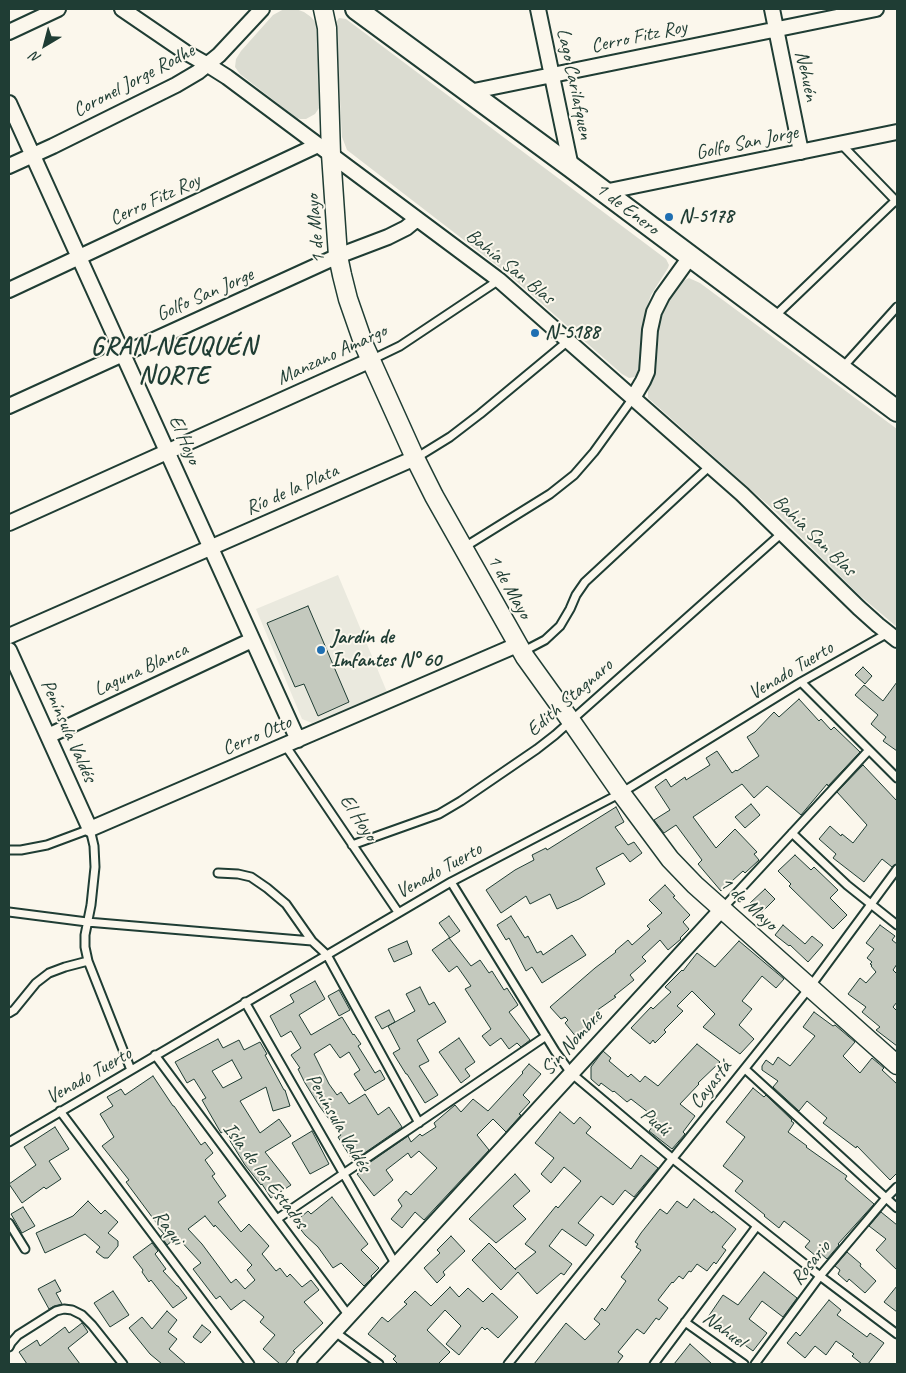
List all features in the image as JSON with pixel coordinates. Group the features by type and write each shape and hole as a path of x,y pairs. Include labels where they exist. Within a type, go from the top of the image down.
{"main road":[{"name":"1 de Enero","path":"356,9 897,411"}],"street":[{"path":"9,32 58,9"},
{"name":"Bahía San Blas","path":"122,9 185,52 227,77 499,280 710,466 892,637"},
{"name":"Coronel Jorge Rodhe","path":"9,166 186,79 208,65 262,9"},
{"name":"1 de Mayo","path":"323,9 327,28 324,150 338,256 355,322 415,458 434,496 519,648 621,793 682,873 897,1065"},
{"name":"Lago Carilafquen","path":"538,9 571,167"},
{"name":"Nehuén","path":"772,9 801,152"},
{"name":"Cerro Fitz Roy","path":"469,92 876,9"},
{"name":"El Hoyo","path":"9,103 252,640 291,743"},
{"name":"Golfo San Jorge","path":"604,192 897,132"},
{"name":"Cerro Fitz Roy","path":"9,290 324,150"},
{"name":"Golfo San Jorge","path":"9,406 338,256 388,237 406,228 417,219"},
{"path":"633,398 647,372 650,330 654,312 662,296 690,257"},
{"name":"Manzano Amargo","path":"9,523 371,360"},
{"name":"Río de la Plata","path":"9,636 415,458"},
{"name":"Laguna Blanca","path":"48,736 252,640"},
{"name":"Cerro Otto","path":"90,829 519,648"},
{"name":"Península Valdés","path":"9,650 90,829"},
{"name":"Sin Nombre","path":"305,1364 722,909"}],"lane":[{"path":"773,318 896,202 840,144"},
{"name":"Manzano Amargo","path":"371,360 400,346 499,280"},
{"path":"841,369 897,307"},
{"name":"Río de la Plata","path":"415,458 450,437 568,341"},
{"path":"463,548 550,494 574,475 594,452 633,398"},
{"path":"519,648 545,640 560,626 585,582 710,466"},
{"name":"Edith Stagnaro","path":"352,845 439,814 462,801 537,749 571,721 782,532"},
{"name":"Venado Tuerto","path":"9,1142 450,882 621,793 801,682 892,637"},
{"path":"801,682 897,778"},
{"name":"El Hoyo","path":"291,743 352,845 398,912"},
{"name":"Sin Nombre","path":"722,909 869,750"},
{"path":"90,829 96,867 84,947 131,1070"},
{"name":"Cerro Otto","path":"9,850 21,850 47,845 90,829"},
{"path":"792,833 848,885 897,926"},
{"name":"Cayastá","path":"508,1364 810,988 897,869"},
{"path":"218,873 251,877 286,904 312,941 327,955 419,1123"},
{"name":"Pudú","path":"450,882 555,1051 572,1073 757,1226 897,1334"},
{"path":"9,912 87,922 312,941"},
{"path":"9,1013 14,1010 36,983 49,973 88,961"},
{"name":"Península Valdés","path":"245,1002 396,1264"},
{"path":"277,1219 546,1036"},
{"name":"Isla de los Estados","path":"155,1056 349,1316"},
{"path":"745,1069 897,1208"},
{"name":"Raqui","path":"60,1111 250,1364"},
{"name":"Rosario","path":"754,1364 820,1276 897,1187"},
{"path":"9,1223 25,1249"},
{"path":"654,1364 757,1226"},
{"path":"9,1346 18,1335 56,1311 72,1310 82,1315 92,1325 123,1364"},
{"name":"Nahuel","path":"685,1322 744,1364"},
{"path":"335,1332 379,1364"}],"shaded area":[{"path":"284,9 296,9 304,12 317,24 322,96 319,108 315,114 306,119 295,117 240,74 235,67 236,59 241,51 273,15"},
{"path":"339,18 346,19 666,259 669,265 668,268 651,295 646,309 640,366 635,377 629,378 622,374 508,274 347,150 342,137 336,24"},
{"path":"689,278 700,283 897,429 897,627 858,594 776,512 648,398 648,389 656,371 660,318 671,296 683,281"},
{"name":"Jardín de Imfantes N° 60","path":"338,575 387,692 312,723 302,719 256,609"}],"building":[{"path":"308,606 349,702 318,716 304,684 295,687 267,623"},
{"path":"863,667 872,676 865,684 855,675"},
{"path":"897,682 897,751 883,741 886,737 871,724 878,715 855,695 864,685 883,701"},
{"path":"799,699 819,721 821,719 831,730 834,727 860,752 828,786 827,784 801,815 767,786 754,798 742,784 693,817 716,848 735,829 757,852 754,854 759,860 745,873 743,871 721,891 698,864 702,860 676,825 664,833 654,820 670,810 655,787 666,779 671,787 685,777 686,780 710,765 706,758 717,751 732,773 737,771 759,756 747,737 755,732 774,712 779,717"},
{"path":"863,765 897,801 897,864 892,867 882,859 864,882 833,858 836,854 819,839 830,826 841,836 842,834 853,843 867,825 837,792"},
{"path":"751,804 760,815 745,828 735,817"},
{"path":"616,807 624,822 615,827 628,845 634,842 642,853 630,862 623,853 596,868 605,884 557,909 550,894 530,904 526,896 501,913 486,890 515,870 534,860 532,855 546,848 547,850"},
{"path":"795,855 811,870 814,867 838,890 830,898 847,915 833,929 789,886 791,884 778,871"},
{"path":"665,885 675,896 673,897 690,915 683,922 689,929 668,950 660,940 642,957 646,961 630,975 634,980 614,996 616,997 596,1011 602,1017 577,1038 565,1023 568,1020 565,1017 561,1019 550,1007 628,940 632,945 650,929 647,926 662,913 649,900"},
{"path":"765,889 775,899 760,914 750,903"},
{"path":"449,916 460,931 450,938 439,923"},
{"path":"511,916 525,938 528,936 537,953 541,951 543,955 572,935 586,955 542,983 532,967 526,971 509,938 506,940 497,925"},
{"path":"783,925 805,944 812,936 823,945 808,962 790,945 775,935"},
{"path":"880,925 895,936 892,940 897,944 897,964 893,970 897,974 897,1002 893,1007 897,1011 897,1046 876,1030 880,1027 862,1012 866,1007 848,994 860,978 866,983 876,972 870,964 872,962 867,958 874,949 866,943"},
{"path":"449,938 471,966 480,960 489,973 492,971 504,990 507,988 518,1005 509,1012 530,1040 521,1047 517,1043 509,1049 501,1038 490,1046 482,1036 491,1029 465,989 471,986 457,966 449,972 432,950"},
{"path":"407,941 412,954 394,962 388,949"},
{"path":"739,941 784,979 776,988 762,976 742,1001 752,1009 739,1025 754,1039 740,1054 703,1027 715,1014 692,991 677,1006 683,1011 664,1030 666,1032 655,1043 653,1040 650,1044 631,1028 651,1007 653,1009 671,992 665,987 683,971 697,953 715,967"},
{"path":"315,981 325,999 299,1015 311,1035 342,1017 361,1044 358,1046 375,1073 380,1070 385,1079 365,1091 354,1074 360,1070 349,1052 340,1058 330,1044 314,1054 329,1084 337,1095 341,1092 349,1104 365,1094 378,1115 389,1107 402,1127 353,1161 338,1137 341,1135 305,1083 298,1069 300,1068 291,1055 301,1048 291,1031 281,1037 270,1016 294,1002 290,995"},
{"path":"420,987 429,1005 434,1002 446,1022 417,1040 429,1061 419,1066 438,1095 425,1103 393,1053 400,1049 388,1026 415,1011 406,994"},
{"path":"339,990 350,1010 339,1016 328,996"},
{"path":"389,1010 395,1022 382,1029 375,1017"},
{"path":"814,1012 833,1026 835,1025 855,1042 843,1056 860,1073 872,1058 884,1068 882,1070 897,1084 897,1173 890,1180 857,1146 856,1148 823,1123 827,1118 807,1101 799,1111 773,1087 778,1081 762,1070 766,1060 773,1065 778,1057 790,1066 815,1036 803,1027"},
{"path":"459,1038 475,1062 465,1069 470,1076 461,1083 439,1052"},
{"path":"218,1039 223,1048 239,1040 244,1050 260,1042 267,1054 265,1055 285,1090 290,1106 273,1111 266,1087 240,1101 260,1133 279,1119 291,1136 265,1152 291,1185 271,1198 262,1184 245,1165 224,1131 221,1133 202,1100 206,1098 194,1079 187,1083 175,1062","holes":["232,1060 242,1078 223,1088 212,1071"]},
{"path":"697,1044 720,1062 680,1104 695,1116 683,1132 685,1134 672,1149 649,1131 658,1120 631,1099 627,1102 614,1091 601,1083 599,1086 591,1079 591,1067 603,1051 611,1058 609,1061 628,1077 631,1074 640,1082 645,1076 658,1086"},
{"path":"529,1064 541,1074 523,1095 530,1102 506,1132 493,1119 477,1135 489,1150 424,1220 415,1212 402,1228 391,1219 402,1206 398,1200 406,1191 411,1195 437,1168 419,1151 411,1158 408,1153 386,1170 393,1180 374,1196 357,1174 360,1172 359,1170 408,1136 411,1142 420,1134 422,1136 436,1127 434,1123 455,1105 461,1112 473,1099 488,1111"},
{"path":"153,1076 201,1145 205,1142 213,1153 205,1160 215,1174 212,1176 226,1196 218,1202 241,1232 249,1224 269,1246 262,1254 276,1271 280,1268 287,1277 290,1274 302,1287 311,1280 319,1290 304,1302 323,1323 293,1351 295,1352 285,1364 280,1364 263,1349 275,1335 260,1322 264,1317 244,1300 231,1310 220,1296 216,1299 193,1269 201,1263 177,1237 167,1245 161,1236 164,1234 126,1182 129,1180 102,1146 114,1137 100,1114 113,1106 107,1097 121,1089 125,1095","holes":["205,1216 214,1227 215,1225 252,1265 247,1270 255,1280 245,1289 236,1279 231,1283 202,1244 188,1229"]},
{"path":"753,1088 764,1097 766,1095 792,1120 794,1123 788,1132 847,1176 845,1179 874,1204 827,1259 819,1252 816,1256 805,1247 810,1241 784,1221 779,1228 735,1191 743,1181 723,1166 745,1137 726,1122"},
{"path":"560,1112 574,1124 580,1117 591,1127 586,1133 631,1169 641,1155 658,1168 634,1197 625,1190 613,1205 601,1196 578,1223 594,1235 586,1246 562,1229 549,1246 572,1264 564,1275 561,1273 537,1294 518,1272 501,1290 472,1260 489,1243 515,1269 536,1252 525,1244 556,1206 558,1208 581,1181 564,1167 551,1183 541,1174 554,1158 535,1143"},
{"path":"55,1127 69,1149 49,1161 61,1179 46,1189 44,1187 22,1203 9,1184 36,1165 24,1147"},
{"path":"312,1131 329,1164 310,1174 292,1143"},
{"path":"515,1174 530,1191 513,1206 526,1219 496,1243 469,1219"},
{"path":"332,1197 368,1244 361,1250 379,1268 364,1286 341,1263 333,1268 318,1247 295,1222 308,1211 311,1214"},
{"path":"694,1199 736,1229 722,1247 726,1250 716,1264 714,1262 707,1271 697,1264 683,1279 679,1276 672,1282 658,1300 668,1308 659,1320 656,1318 644,1334 637,1329 618,1352 623,1356 617,1364 534,1364 566,1323 585,1340 600,1324 594,1319 602,1308 605,1311 626,1281 621,1277 641,1250 636,1247 638,1244 635,1242 641,1233 660,1209 667,1214 677,1201 687,1208"},
{"path":"88,1201 101,1214 105,1210 118,1222 108,1233 118,1241 118,1246 108,1258 104,1258 96,1252 100,1247 85,1234 45,1253 36,1233 73,1216"},
{"path":"23,1207 35,1226 22,1233 11,1214"},
{"path":"881,1212 897,1225 897,1270 876,1250 886,1239 869,1226"},
{"path":"451,1236 465,1251 443,1272 445,1275 437,1283 424,1268 440,1253 437,1250"},
{"path":"152,1243 158,1251 155,1254 166,1269 163,1271 187,1298 173,1308 151,1280 149,1282 133,1257"},
{"path":"847,1252 876,1281 865,1293 849,1279 847,1282 838,1274 840,1270 835,1266"},
{"path":"764,1272 797,1298 783,1317 762,1301 749,1319 767,1333 753,1351 723,1329 724,1327 708,1317 723,1295 738,1305"},
{"path":"55,1280 61,1291 56,1293 62,1304 49,1309 38,1289"},
{"path":"897,1286 897,1312 884,1302"},
{"path":"450,1287 459,1297 468,1288 483,1302 492,1293 518,1317 498,1338 487,1328 485,1330 482,1327 459,1355 446,1344 461,1326 445,1310 427,1330 450,1352 438,1364 398,1364 393,1359 396,1356 368,1334 382,1317 388,1322 407,1304 404,1302 415,1291 431,1306"},
{"path":"113,1291 129,1315 110,1327 94,1303"},
{"path":"829,1300 841,1310 837,1315 867,1337 870,1333 884,1343 868,1364 862,1364 852,1356 854,1354 836,1341 826,1355 815,1346 805,1358 787,1343 796,1332 800,1336"},
{"path":"167,1311 177,1320 168,1332 177,1339 169,1349 186,1364 162,1364 150,1354 129,1328 142,1317 152,1329"},
{"path":"82,1323 88,1332 68,1348 80,1364 27,1364 19,1352 37,1340 40,1346 65,1327 69,1333"},
{"path":"202,1325 211,1332 201,1343 193,1337"},
{"path":"690,1344 712,1364 674,1364"}],"place":[{"name":"N-5178","path":"669,217"},
{"name":"N-5188","path":"535,333"},
{"name":"Jardín de Imfantes N° 60","path":"321,650"}],"district":[{"name":"GRAN NEUQUÉN NORTE","path":"174,362"}]}
